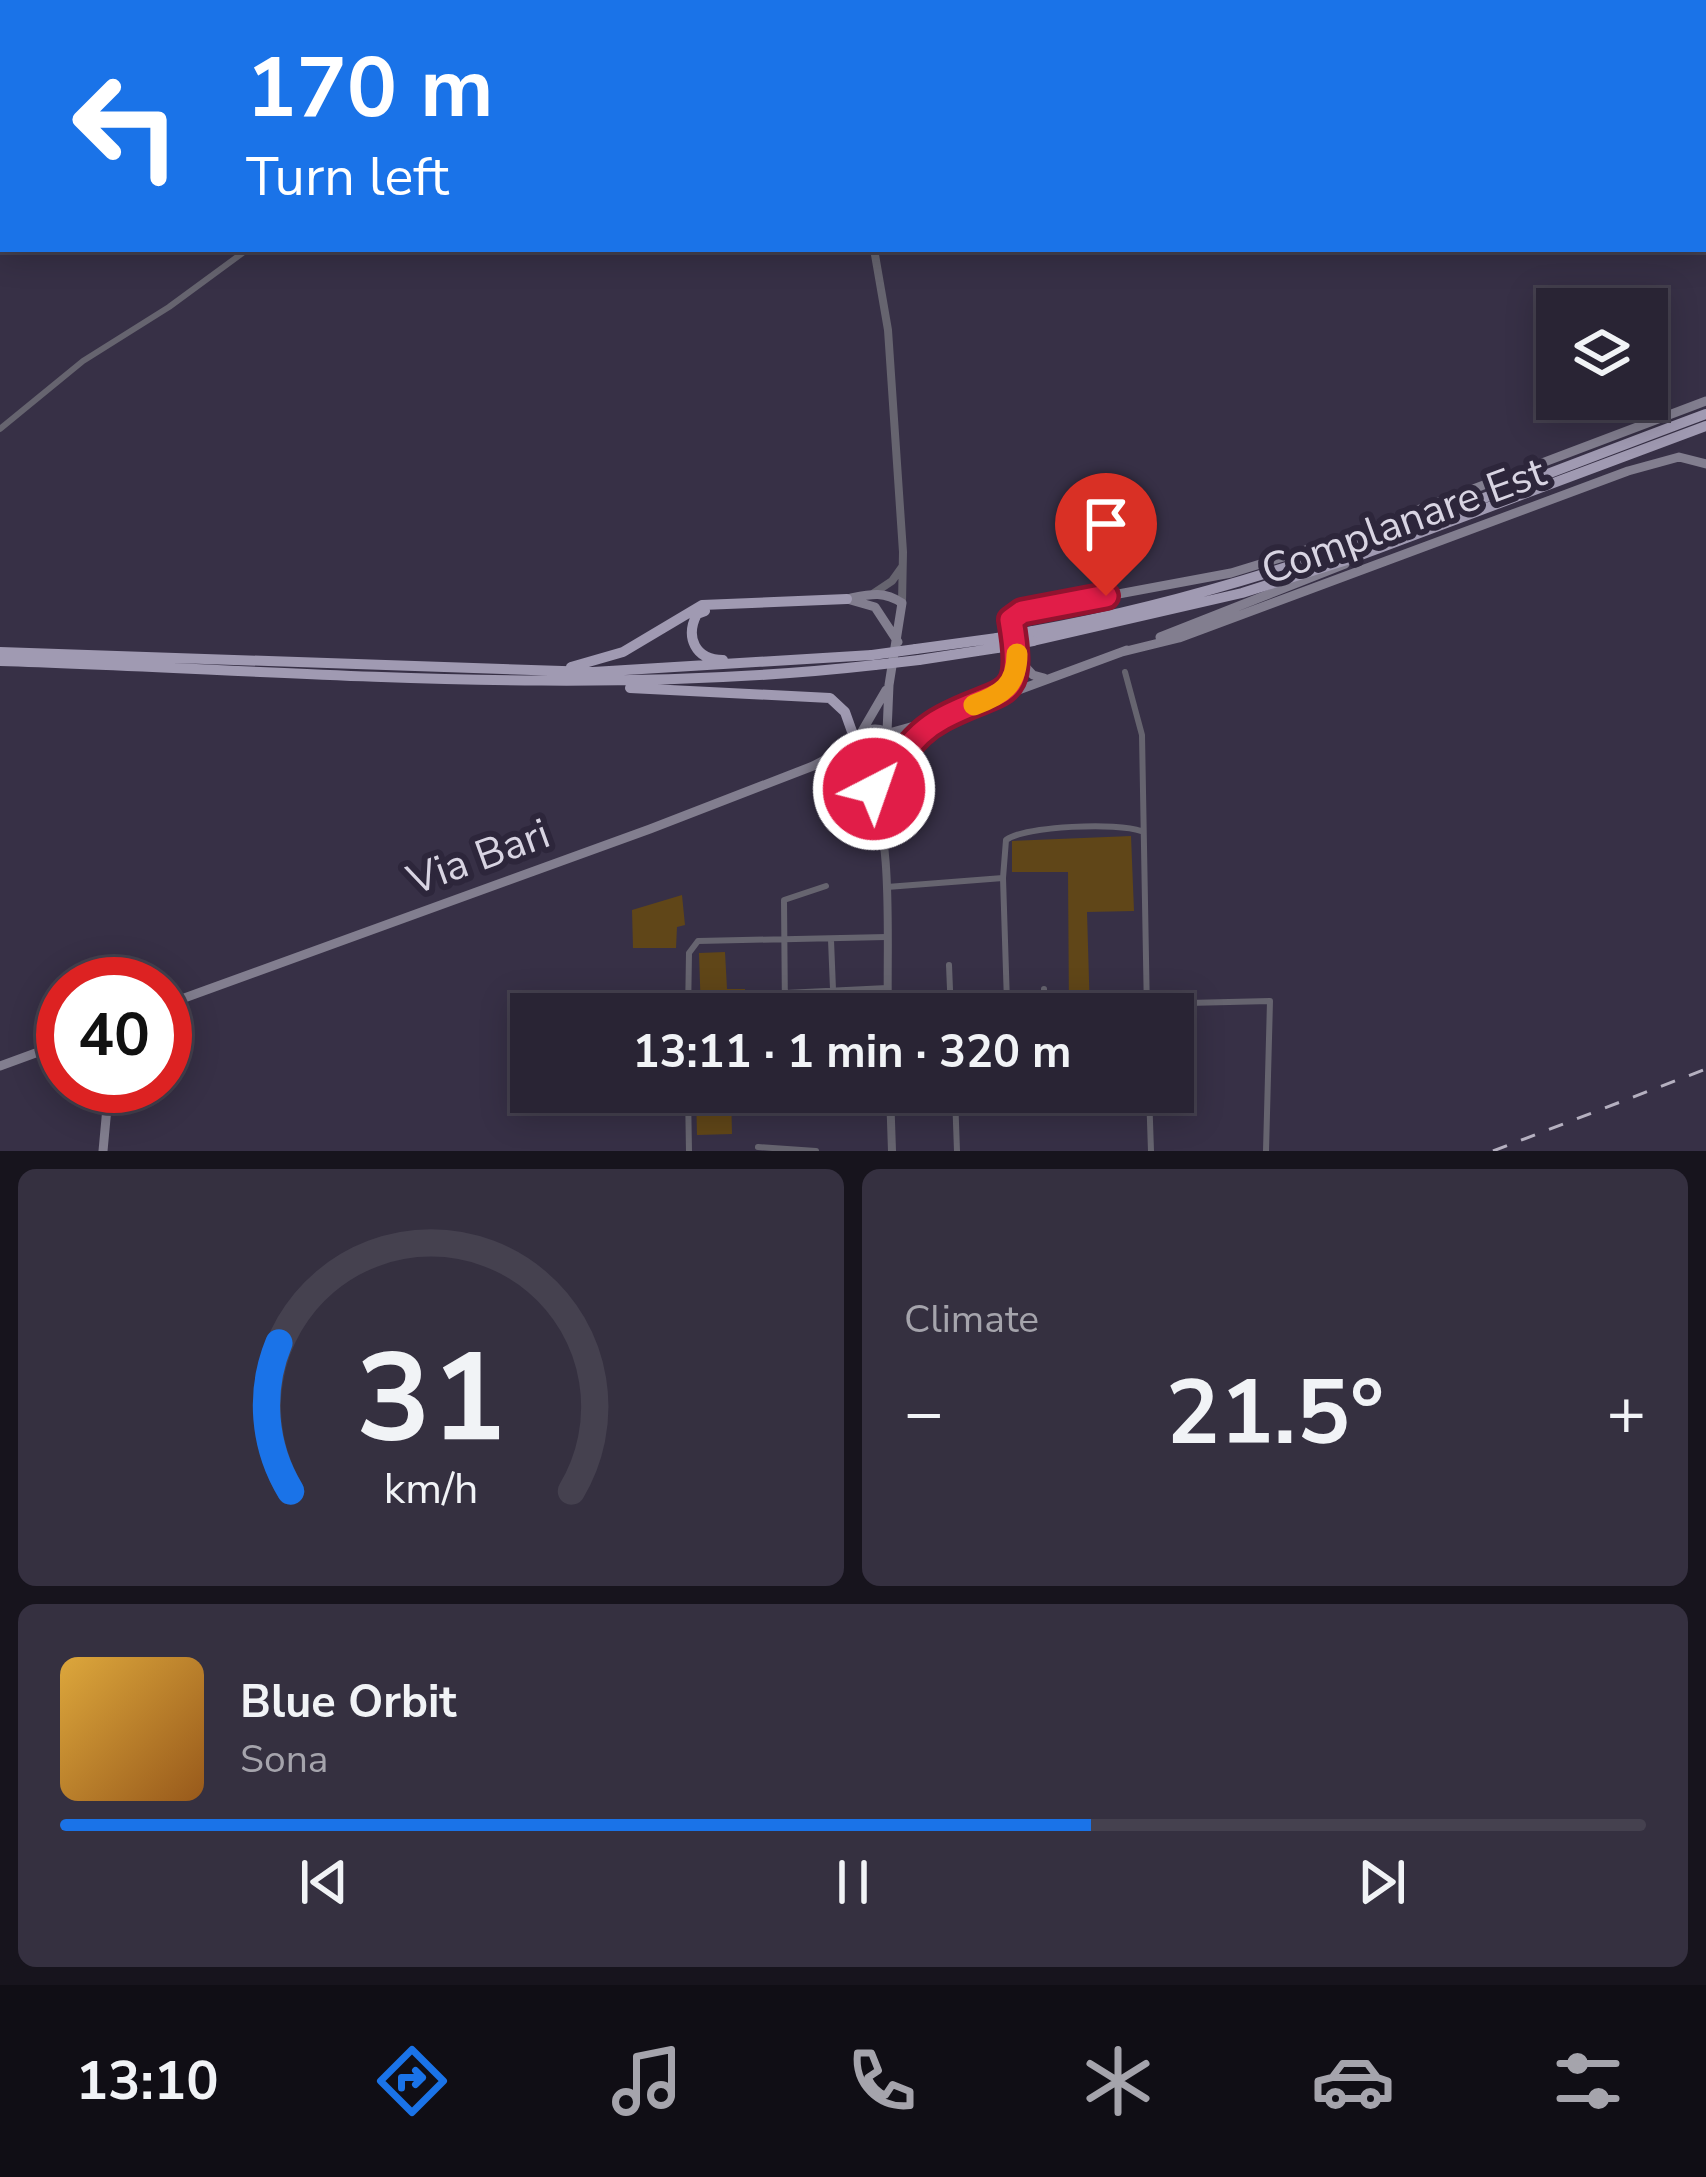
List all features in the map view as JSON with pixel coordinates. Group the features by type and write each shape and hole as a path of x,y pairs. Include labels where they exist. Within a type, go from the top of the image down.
{"highway":[{"path":"1033,636 1237,584 1343,550 1706,414"},
{"path":"478,678 657,681 873,660 997,643 1242,593 1363,554 1706,425"},
{"path":"550,671 623,652 702,605 847,598"},
{"path":"730,604 698,614 691,639 697,651 713,660 793,662"},
{"path":"0,656 550,671 873,660"},
{"path":"0,656 821,696 838,703 856,740"}],"main road":[{"path":"1003,694 1018,659 1011,620 1022,612 1231,573 1338,540 1706,401"},
{"name":"Complanare Est","path":"1122,652 1179,638 1628,471 1678,457 1706,464"},
{"path":"856,740 870,730 888,732 943,718 1322,576 1363,554"},
{"path":"847,598 874,593 902,603"},
{"path":"847,598 874,607 902,603"},
{"path":"893,767 898,746 888,732 889,686 902,603"},
{"path":"874,607 898,642"},
{"path":"1018,659 1044,679"},
{"path":"864,772 854,762 856,740 889,686"},
{"path":"813,766 884,774 943,718"},
{"name":"Via Bari","path":"192,995 813,766 856,740"},
{"path":"0,1066 36,1053"},
{"path":"103,1151 107,1113"}],"street":[{"path":"0,429 83,362 244,252"},
{"path":"875,252 888,329 902,603"},
{"path":"874,593 903,566"},
{"path":"1126,672 1142,735 1147,993"},
{"path":"879,808 893,767"},
{"path":"864,772 879,808 887,993"},
{"path":"1007,993 1003,848 1014,834 1119,827 1141,831"},
{"path":"885,887 1003,878"},
{"path":"826,886 784,900 785,993 887,988"},
{"path":"688,993 692,944 886,937"},
{"path":"831,940 833,992"},
{"path":"949,965 950,993"},
{"path":"1194,1003 1270,1001 1266,1151"},
{"path":"688,1113 689,1151"},
{"path":"891,1113 892,1151"},
{"path":"956,1113 957,1151"},
{"path":"1150,1113 1151,1151"},
{"path":"758,1147 816,1151"}],"shaded area":[{"path":"1131,836 1134,911 1087,912 1089,993 1069,993 1068,872 1012,872 1012,841"},
{"path":"682,895 685,925 677,927 676,948 633,948 632,910"},
{"path":"725,952 727,989 745,989 745,993 700,993 699,953"},
{"path":"696,1113 732,1113 732,1134 697,1135"}],"railway":[{"path":"1493,1151 1706,1069"}],"slow traffic":[{"path":"974,705 1003,694 1016,671 1017,654"}],"route":[{"path":"874,789 879,808 892,769 925,730 1003,694 1018,659 1011,620 1022,612 1106,596"}]}
